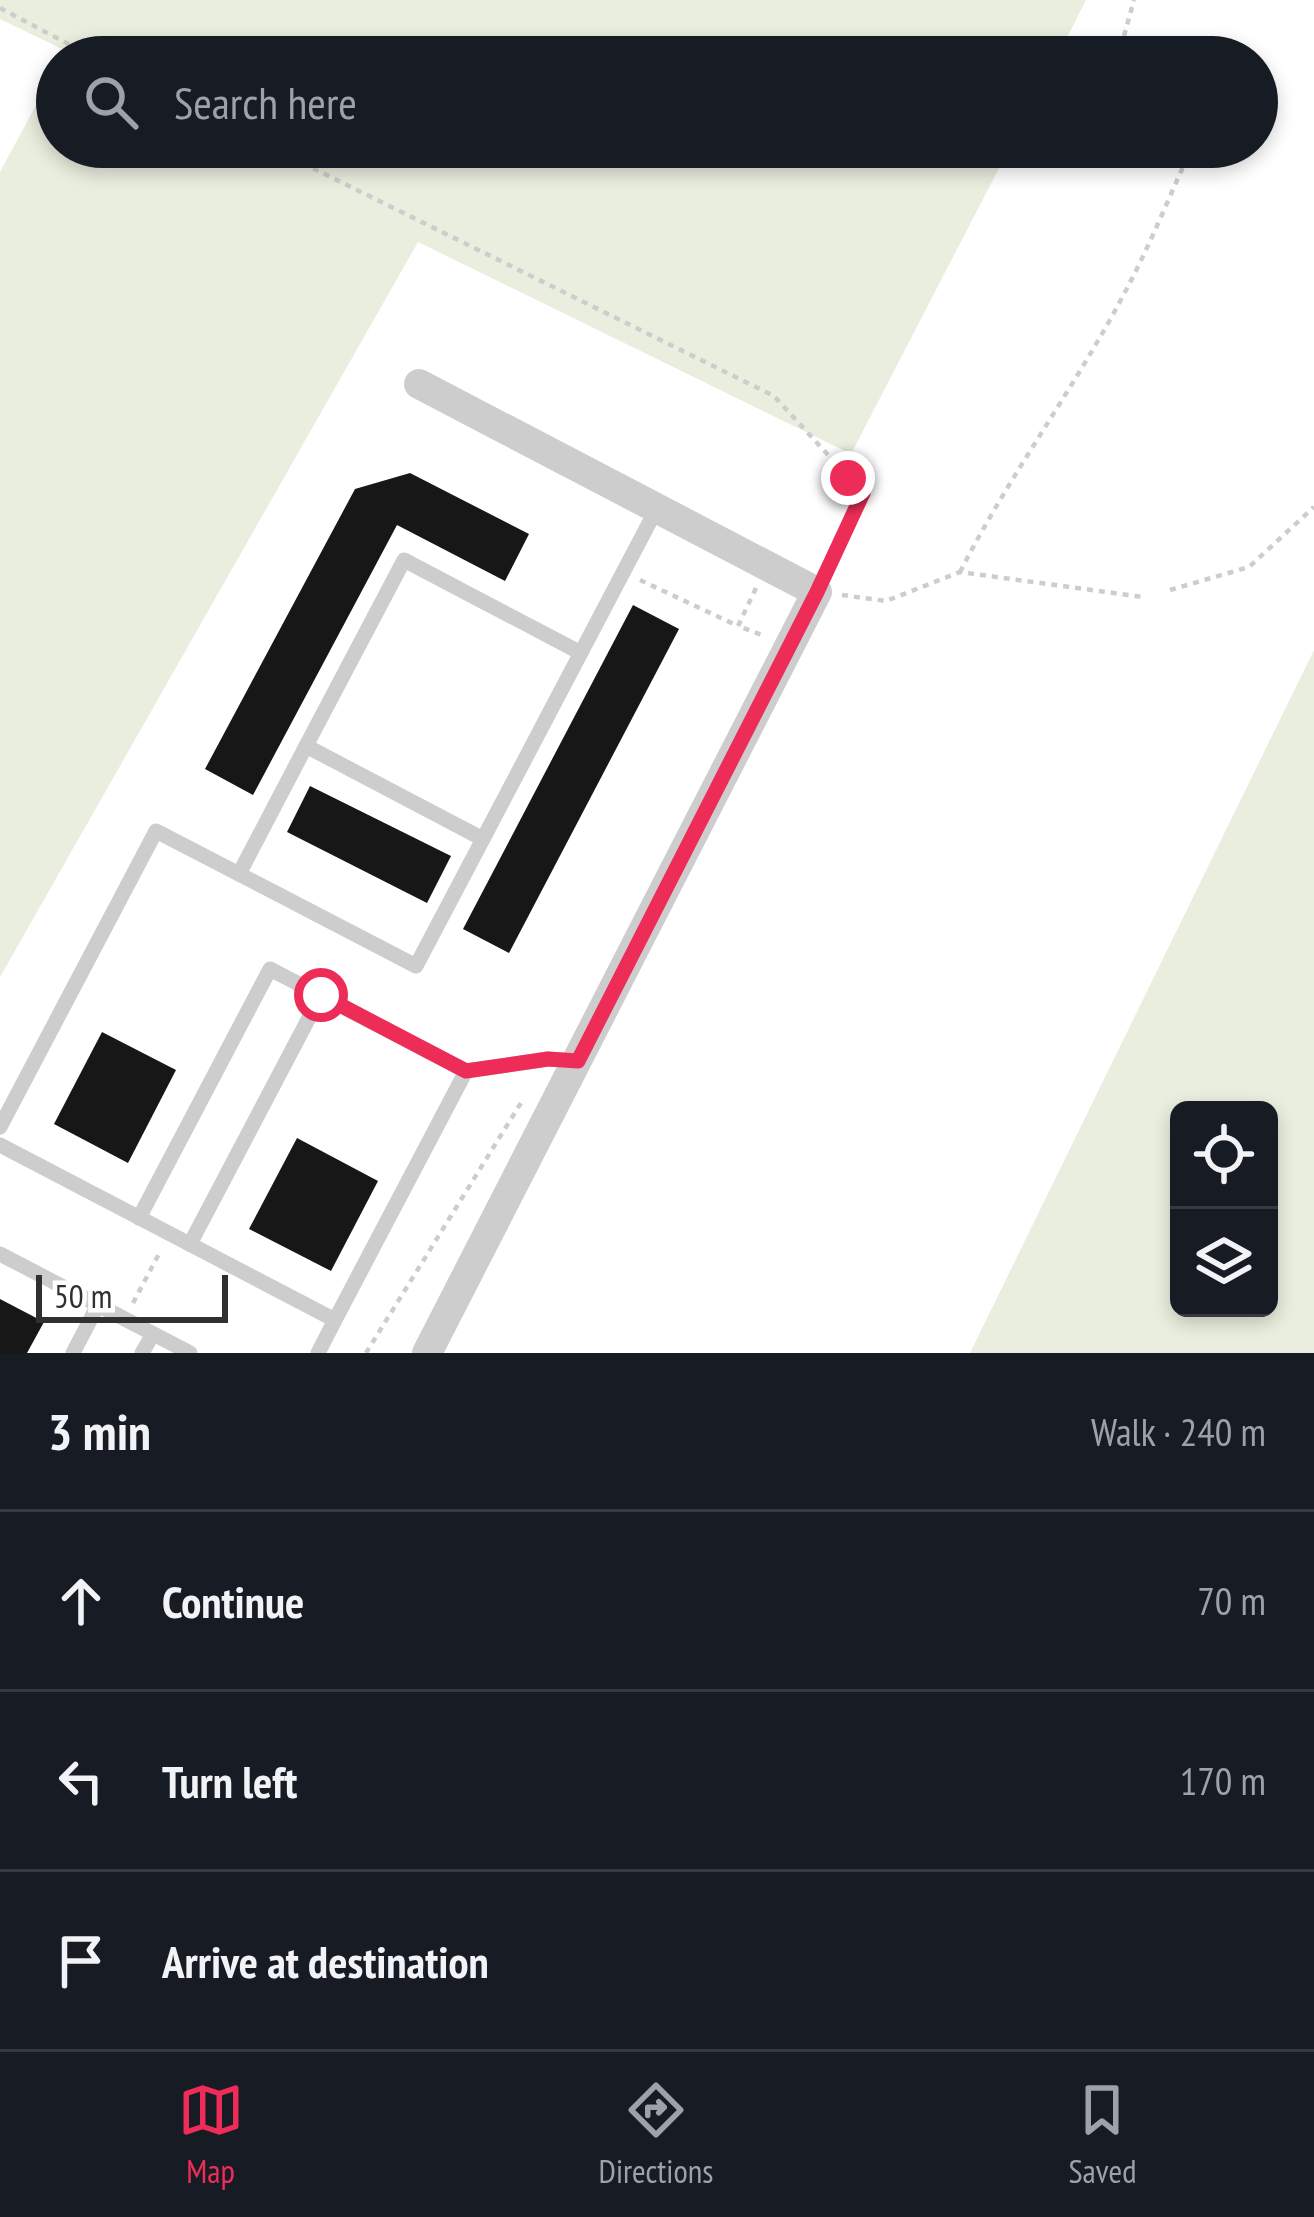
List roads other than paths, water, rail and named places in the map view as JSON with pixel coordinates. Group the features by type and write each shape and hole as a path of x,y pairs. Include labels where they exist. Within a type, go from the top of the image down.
{"street":[{"path":"419,384 817,592 427,1353"}],"lane":[{"path":"0,1127 155,831 416,967 657,508"},
{"path":"239,874 404,560 580,653"},
{"path":"306,746 483,839"},
{"path":"139,1218 270,969 466,1071 548,1059 578,1061"},
{"path":"190,1244 321,995"},
{"path":"318,1353 466,1071"},
{"path":"0,1145 335,1320"},
{"path":"0,1254 190,1353"},
{"path":"73,1353 98,1305"},
{"path":"142,1353 153,1334"}]}
